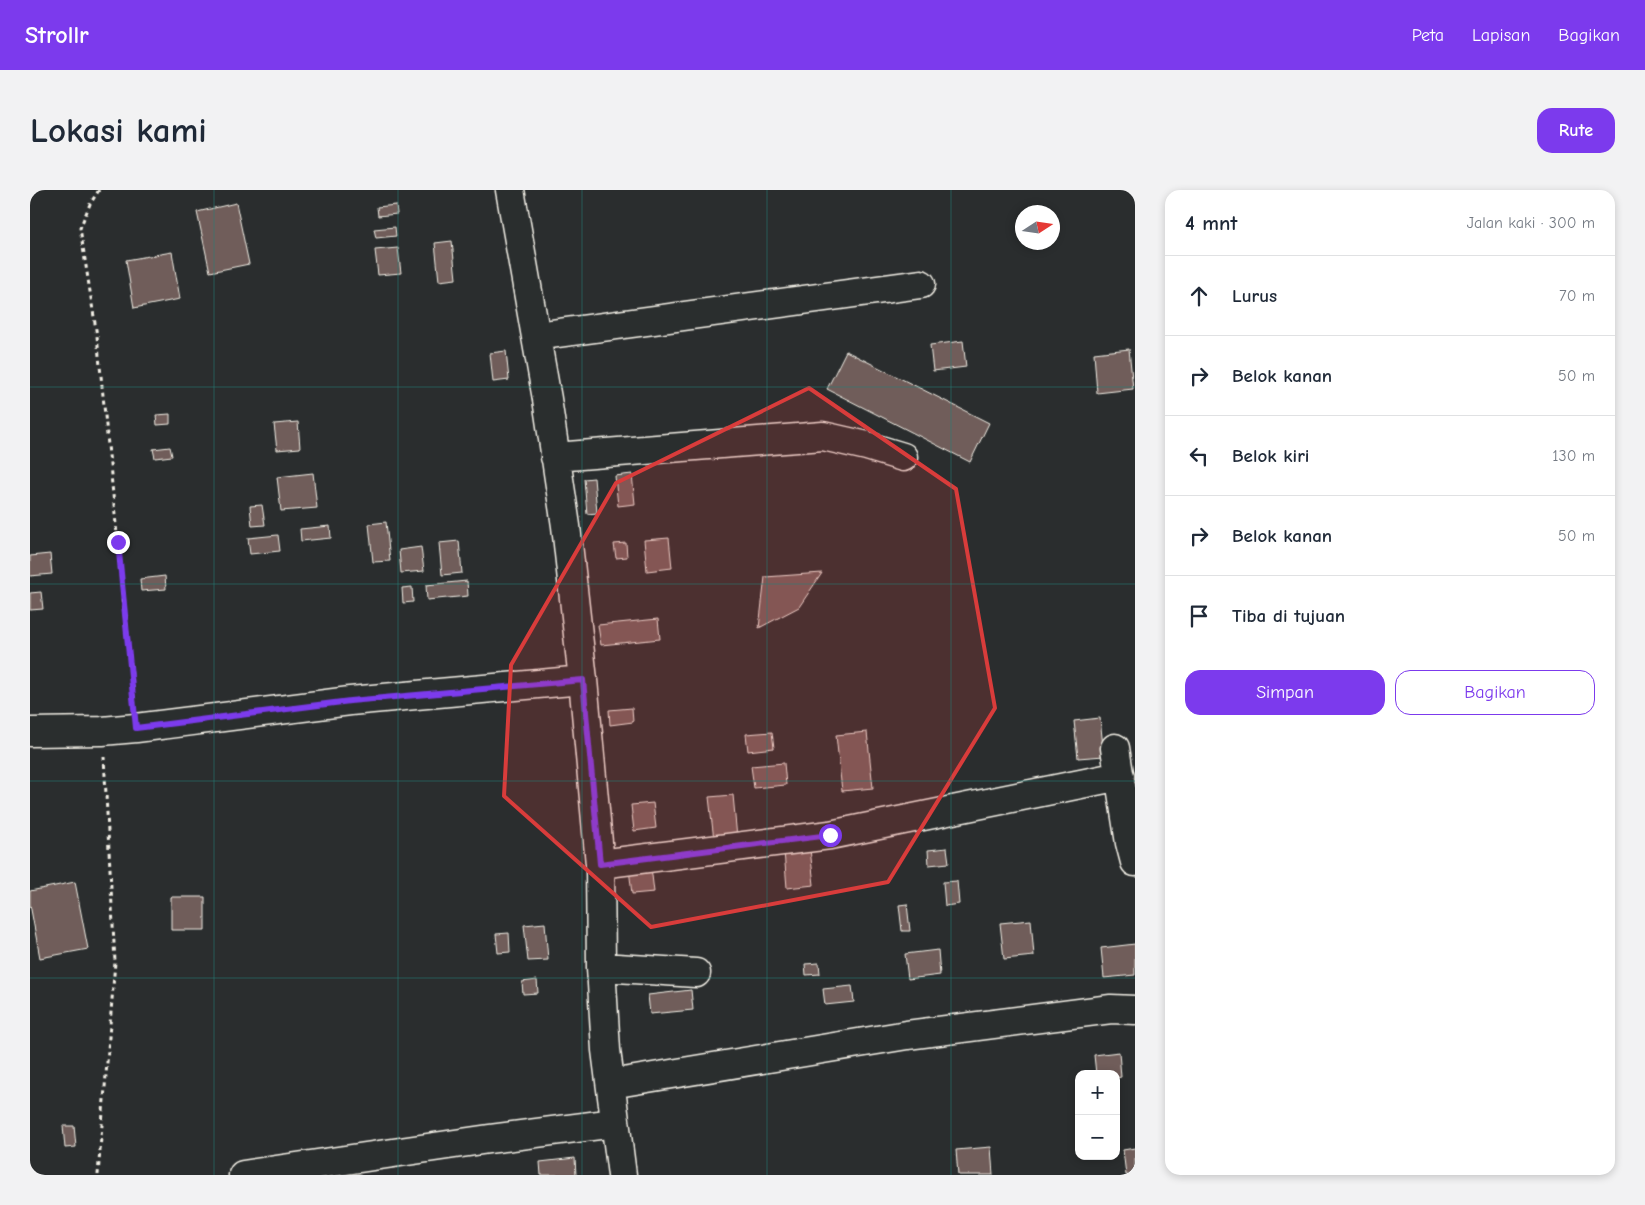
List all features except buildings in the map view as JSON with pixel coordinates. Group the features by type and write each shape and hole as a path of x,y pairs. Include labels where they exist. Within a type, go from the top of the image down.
{"street":[{"path":"510,190 536,336 566,526 583,680 600,864 601,967 606,1050 622,1175"},
{"path":"536,336 921,284"},
{"path":"555,457 823,436 903,457"},
{"path":"30,732 102,731 136,728 350,701 583,680"},
{"path":"1116,748 1130,843 1135,862"},
{"path":"600,864 830,835 1120,776"},
{"path":"601,967 696,973"},
{"path":"611,1084 907,1035 1112,1009 1135,1010"},
{"path":"243,1175 615,1123"}],"path":[{"path":"99,190 90,204 80,228 97,336 136,728"},
{"path":"98,1175 115,962 102,731"}],"highlighted area":[{"path":"809,388 956,489 995,708 888,882 651,927 504,796 511,665 616,483"}],"route":[{"path":"118,542 136,728 350,701 583,680 600,864 830,835"}]}
